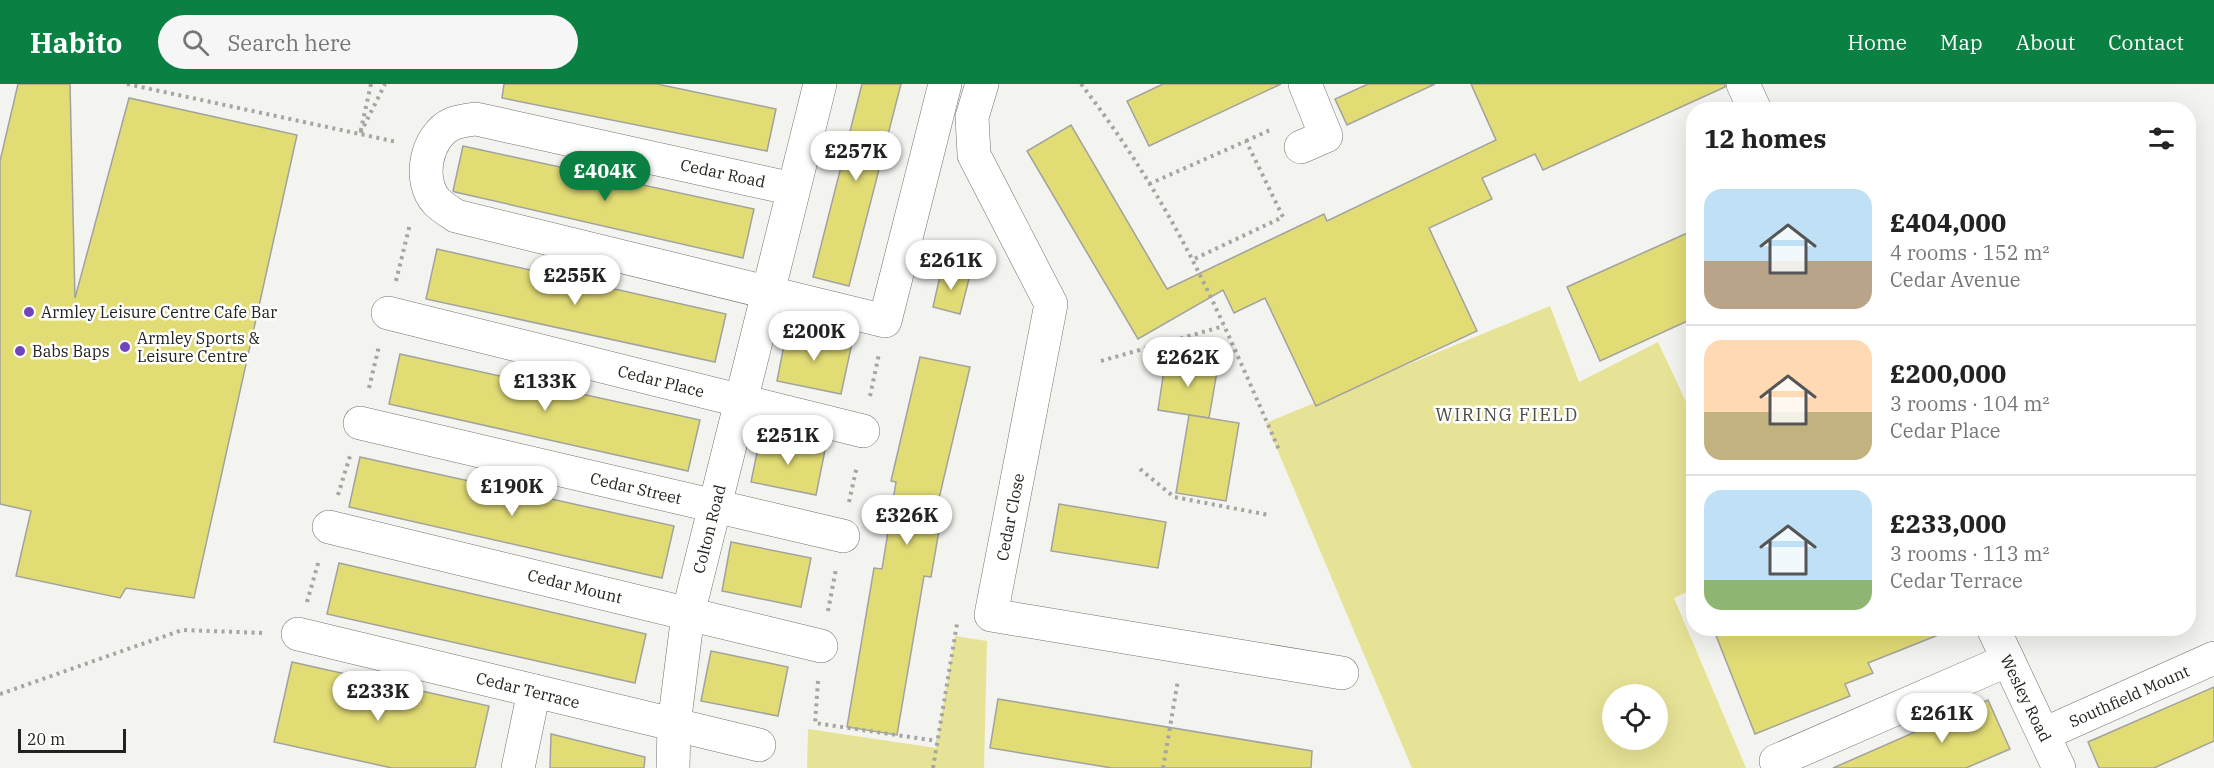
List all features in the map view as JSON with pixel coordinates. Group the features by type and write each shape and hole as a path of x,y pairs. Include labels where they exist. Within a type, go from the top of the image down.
{"street":[{"name":"Colton Road","path":"673,768 674,725 688,614 820,84"},
{"path":"426,161 426,183 436,202 456,216 885,321 945,84"},
{"name":"Cedar Close","path":"982,84 972,117 974,155 1051,304 991,615"},
{"path":"1301,147 1326,136 1305,84"},
{"path":"1743,84 1751,102"},
{"name":"Cedar Road","path":"426,161 437,136 452,124 476,119 794,189"},
{"name":"Cedar Place","path":"388,313 863,431"},
{"name":"Cedar Street","path":"360,423 843,536"},
{"name":"Cedar Mount","path":"329,526 821,646"},
{"path":"991,615 1342,673"},
{"name":"Cedar Terrace","path":"298,634 759,745"},
{"name":"Wesley Road","path":"1997,636 2059,768"},
{"name":"Southfield Mount","path":"2044,734 2214,658"},
{"path":"1776,761 2008,660"},
{"path":"518,768 534,691"}],"path":[{"path":"127,84 402,143 426,161"},
{"path":"360,134 371,84"},
{"path":"360,134 385,84"},
{"path":"1081,84 1099,107 1149,184 1192,260 1280,452"},
{"path":"1149,184 1246,141 1282,217 1192,260"},
{"path":"0,694 182,630 298,634 360,423 413,215"},
{"path":"885,321 821,646 814,723 937,741"},
{"path":"1101,361 1224,326"},
{"path":"1140,469 1174,497 1269,515"},
{"path":"933,768 959,610 991,615"},
{"path":"1163,768 1184,647"}],"shaded area":[{"path":"1550,306 1579,382 1658,342 1686,402 1686,592 1674,598 1686,626 1686,636 1690,636 1746,768 1412,768 1266,423"},
{"path":"955,636 987,641 984,768 807,768 808,729 936,748"}],"building":[{"name":"Armley Sports & Leisure Centre","path":"18,84 70,84 75,298 129,98 297,135 194,598 126,588 120,598 16,576 31,511 0,504 0,161"},
{"path":"504,84 657,84 776,109 767,151 502,98"},
{"path":"862,84 901,84 849,286 813,277"},
{"path":"1163,84 1281,84 1149,146 1127,101"},
{"path":"1368,84 1435,84 1347,125 1335,99"},
{"path":"1471,84 1725,84 1725,87 1692,102 1686,102 1686,105 1543,170 1535,154 1482,178 1492,199 1429,228 1477,331 1316,406 1265,298 1234,313 1223,290 1138,339 1027,151 1071,125 1167,289 1324,214 1327,221 1496,140"},
{"path":"463,146 754,209 743,258 455,192 453,191"},
{"path":"1686,234 1686,322 1600,361 1567,287"},
{"path":"437,249 726,314 715,362 426,299"},
{"path":"942,267 970,275 960,314 933,307"},
{"path":"787,330 852,343 841,394 777,381"},
{"path":"400,354 700,420 688,471 389,404"},
{"path":"920,357 970,367 933,524 940,525 931,577 924,576 897,735 847,727 874,568 882,569 896,482 891,481"},
{"path":"1166,357 1218,366 1209,418 1158,410"},
{"path":"1189,415 1239,423 1226,501 1176,493"},
{"path":"760,438 825,450 816,495 751,482"},
{"path":"360,457 674,526 662,578 349,507"},
{"path":"1059,504 1166,522 1158,568 1051,551"},
{"path":"731,542 811,558 801,607 722,591"},
{"path":"339,563 646,634 635,683 327,614"},
{"path":"1716,636 1936,636 1868,663 1873,673 1845,684 1850,696 1755,734"},
{"path":"711,651 788,667 778,716 701,701"},
{"path":"292,662 489,706 475,768 392,768 274,742"},
{"path":"2214,687 2214,741 2154,768 2099,768 2088,742"},
{"path":"998,699 1312,751 1311,768 1112,768 990,748"},
{"path":"1988,700 2010,749 1966,768 1833,768"},
{"path":"551,734 645,757 644,768 550,768"}],"place":[{"name":"Armley Leisure Centre Cafe Bar","path":"29,312"},
{"name":"Armley Sports & Leisure Centre","path":"125,347"},
{"name":"Babs Baps","path":"20,351"}],"district":[{"name":"WIRING FIELD","path":"1507,414"}]}
